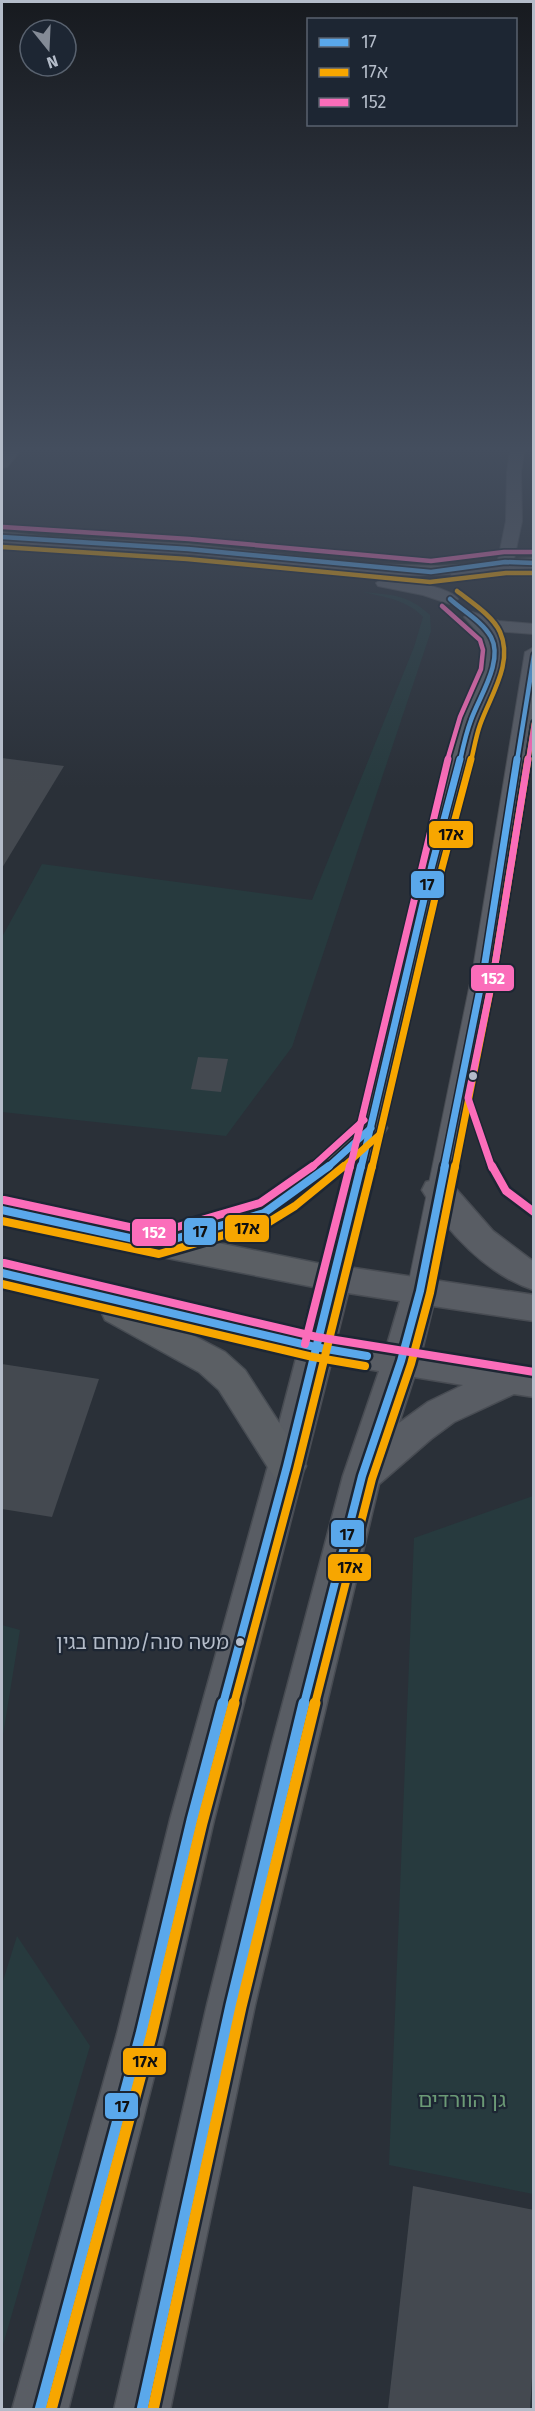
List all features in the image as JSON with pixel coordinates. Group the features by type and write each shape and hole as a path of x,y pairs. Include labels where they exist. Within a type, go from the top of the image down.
{"highway":[{"path":"158,1244 264,1213 318,1176 371,1128"},
{"path":"2,1210 158,1244 334,1278"},
{"path":"2,1273 315,1347"},
{"path":"76,1289 212,1362 232,1380 287,1466"}],"main road":[{"path":"438,1190 484,1245 516,1270 534,1277"},
{"path":"40,2409 141,2034 192,1820 287,1466 334,1278 534,1308"},
{"path":"142,2409 231,2005 362,1476 401,1361 420,1291"},
{"path":"315,1347 521,1382"},
{"path":"362,1476 418,1428 441,1412 521,1382"}],"street":[{"path":"179,564 405,586 450,599 456,606 477,620 491,637 495,650 493,664 470,722 435,854 334,1278"},
{"path":"335,564 431,572 497,564"},
{"path":"450,599 450,587 458,577 473,568"},
{"path":"477,620 497,626 534,629"},
{"path":"420,1291 438,1190 484,969 534,652"}],"green space":[{"path":"363,592 399,597 414,603 430,615 431,631 292,1047 226,1136 2,1112 2,937 42,864 312,900 414,647 423,617 403,603"},
{"name":"גן הוורדים","path":"534,1496 533,2194 389,2165 414,1538"},
{"path":"2,1625 20,1630 2,1741"},
{"path":"17,1936 90,2046 2,2348 2,1984"}],"building":[{"path":"2,758 64,766 2,868"},
{"path":"198,1057 228,1059 221,1092 191,1089"},
{"path":"2,1364 99,1379 52,1517 2,1509"},
{"path":"413,2186 534,2210 534,2348 530,2409 388,2409"}],"transit line":[{"name":"17א","path":"235,564 430,582 506,573 534,573"},
{"name":"17","path":"341,564 431,572 494,564"},
{"name":"17א","path":"51,2410 151,2037 202,1823 297,1469 381,1131 442,868 480,725 503,667 505,649 500,631 484,613 457,591"},
{"name":"17","path":"40,2410 141,2034 192,1820 287,1466 371,1128 432,865 470,722 493,665 495,650 491,637 477,620 465,613 450,599"},
{"name":"152","path":"305,1344 324,1274 449,755 460,717 478,679 483,659 480,640 442,606"},
{"name":"17","path":"142,2410 231,2005 294,1744 362,1476 401,1361 420,1291 484,969 534,655"},
{"name":"17א","path":"153,2410 241,2007 304,1747 372,1479 411,1364 430,1293 494,971 534,723"},
{"name":"152","path":"534,723 494,971 468,1098 494,1173 506,1191 534,1212"},
{"name":"152","path":"4,1200 157,1233 260,1203 311,1168 364,1120"},
{"name":"17","path":"2,1210 157,1244 264,1213 318,1176 371,1128"},
{"name":"17א","path":"2,1221 159,1254 269,1222 324,1184 378,1136"},
{"name":"152","path":"4,1263 317,1337 534,1372"},
{"name":"17","path":"2,1273 315,1347 367,1356"},
{"name":"17א","path":"2,1284 313,1357 365,1366"}],"place":[{"name":"משה סנה/מנחם בגין","path":"240,1642"}]}
